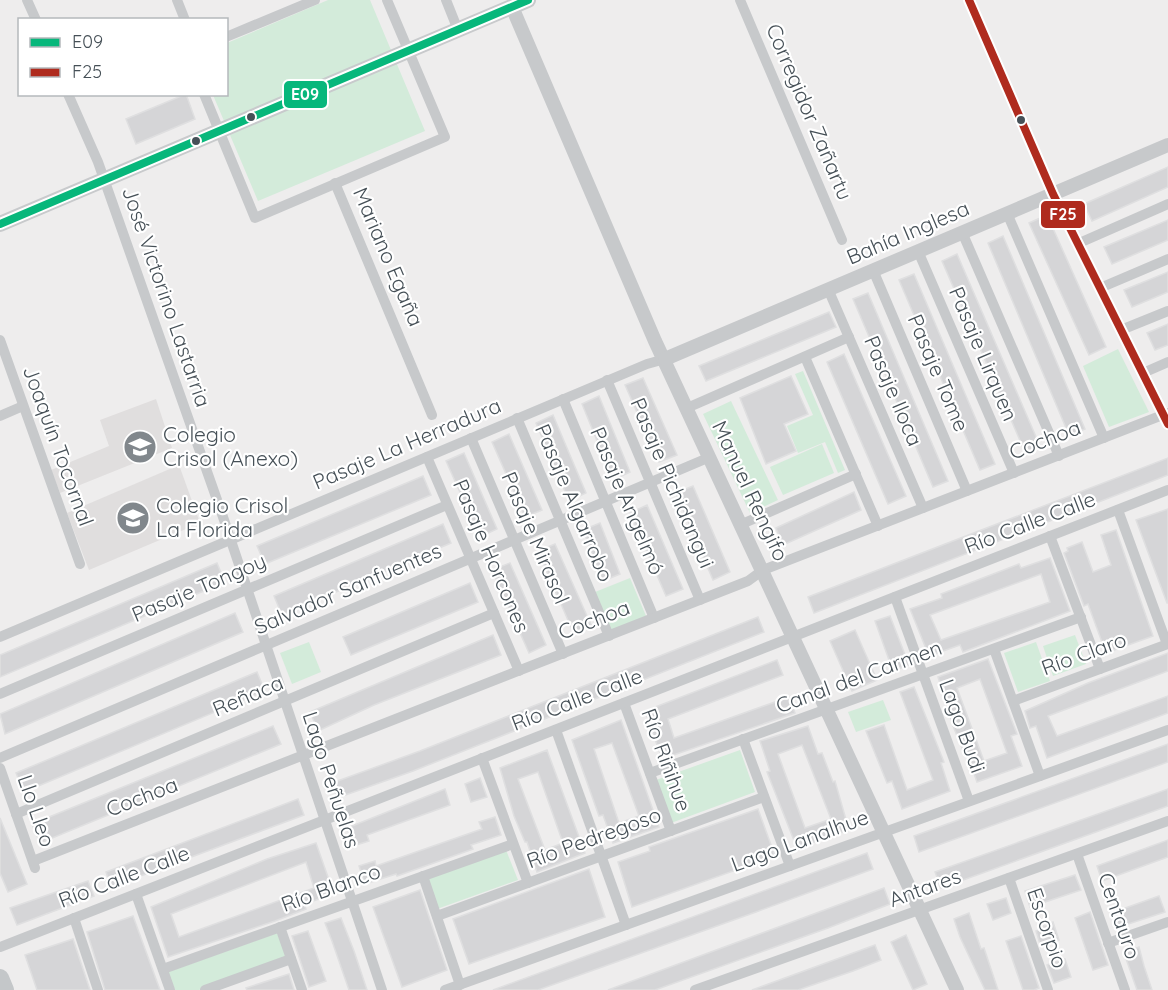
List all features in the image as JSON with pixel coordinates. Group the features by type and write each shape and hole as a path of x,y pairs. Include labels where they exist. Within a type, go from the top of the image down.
{"main road":[{"path":"0,224 528,0"},
{"path":"0,978 4,990"}],"street":[{"path":"27,0 35,18"},
{"path":"177,0 184,18"},
{"path":"228,36 315,0"},
{"path":"335,183 445,138 387,0"},
{"path":"446,0 458,30"},
{"name":"Corregidor Zañartu","path":"740,0 842,240"},
{"path":"969,0 1053,194 1167,417"},
{"name":"Manuel Rengifo","path":"512,7 664,360 764,570 956,990"},
{"name":"José Victorino Lastarria","path":"70,96 104,180 222,514"},
{"path":"205,96 220,131"},
{"name":"Mariano Egaña","path":"220,131 255,218 335,183 432,415"},
{"name":"Bahía Inglesa","path":"664,360 1168,145"},
{"path":"1077,244 1168,204"},
{"path":"1007,213 1104,438"},
{"path":"962,232 1059,456"},
{"name":"Pasaje Lirquen","path":"918,251 1014,473"},
{"path":"1100,288 1168,259"},
{"name":"Pasaje Tome","path":"873,270 968,491"},
{"name":"Pasaje Iloca","path":"828,289 923,508"},
{"path":"1121,330 1168,310"},
{"path":"687,408 849,337"},
{"name":"Joaquín Tocornal","path":"0,340 80,564"},
{"path":"805,357 878,526"},
{"name":"Pasaje La Herradura","path":"0,637 607,380 647,364 664,360"},
{"path":"1143,373 1168,362"},
{"name":"Pasaje Pichidangui","path":"607,380 700,600"},
{"name":"Pasaje Angelmó","path":"563,399 654,618"},
{"path":"0,416 23,406"},
{"name":"Cochoa","path":"34,864 748,581 764,570 1104,438 1167,417"},
{"name":"Pasaje Algarrobo","path":"517,418 609,636"},
{"name":"Pasaje Mirasol","path":"471,438 563,654"},
{"name":"Pasaje Horcones","path":"427,457 519,671"},
{"name":"Salvador Sanfuentes","path":"0,758 711,457"},
{"path":"742,524 856,474"},
{"name":"Río Calle Calle","path":"0,947 1168,490"},
{"name":"Pasaje Tongoy","path":"0,694 447,505"},
{"path":"1118,510 1168,644"},
{"name":"Lago Peñuelas","path":"222,514 382,990"},
{"path":"1050,536 1100,669"},
{"name":"Lago Budi","path":"895,597 969,801"},
{"name":"Reñaca","path":"16,814 494,613"},
{"name":"Canal del Carmen","path":"650,773 1081,617"},
{"name":"Río Claro","path":"1013,701 1168,644"},
{"path":"994,649 1040,776"},
{"name":"Río Riñihue","path":"624,703 671,831"},
{"path":"556,730 626,925"},
{"name":"Lago Lanalhue","path":"445,990 1168,730"},
{"path":"743,740 790,866"},
{"path":"482,758 528,883"},
{"name":"Llo Lleo","path":"0,768 34,864"},
{"name":"Río Pedregoso","path":"437,916 764,797"},
{"name":"Antares","path":"695,990 722,985 1168,821"},
{"name":"Río Blanco","path":"163,969 513,844"},
{"name":"Centauro","path":"1077,854 1125,990"},
{"path":"423,876 460,985"},
{"name":"Escorpio","path":"1009,878 1048,990"},
{"path":"136,894 170,990"},
{"path":"74,918 98,990"},
{"path":"1108,943 1168,922"},
{"path":"280,927 302,990"},
{"path":"205,990 291,959"}],"shaded area":[{"name":"Colegio Crisol (Anexo)","path":"156,399 172,448 60,493 51,470 109,446 100,420"},
{"name":"Colegio Crisol La Florida","path":"179,465 200,523 89,570 67,513"}],"green space":[{"path":"328,0 370,0 425,131 258,201 213,96 228,96 228,43"},
{"path":"1118,349 1149,412 1109,427 1083,366"},
{"path":"803,371 845,470 838,473 825,442 798,453 787,426 813,415 795,374"},
{"path":"731,401 778,500 750,513 703,414"},
{"path":"822,444 834,473 783,495 770,467"},
{"path":"630,578 646,616 610,631 595,592"},
{"path":"1075,635 1086,664 1053,676 1043,646"},
{"path":"309,642 321,672 292,684 280,653"},
{"path":"1036,642 1050,681 1018,692 1004,653"},
{"path":"883,700 891,720 856,732 848,712"},
{"path":"740,750 755,792 671,823 656,780"},
{"path":"506,850 518,880 437,909 428,879"},
{"path":"277,933 287,958 199,990 175,990 168,972"}],"building":[{"path":"181,96 187,96 195,119 136,144 126,119"},
{"path":"1168,167 1168,187 1092,221 1084,204"},
{"path":"1047,215 1106,347 1089,355 1029,223"},
{"path":"1168,220 1168,240 1112,264 1104,247"},
{"path":"1003,236 1085,429 1069,435 988,243"},
{"path":"957,254 1040,446 1025,452 942,261"},
{"path":"1168,272 1168,292 1132,307 1124,290"},
{"path":"914,274 995,464 980,470 899,280"},
{"path":"868,293 948,481 933,487 853,299"},
{"path":"829,312 836,327 706,381 699,366"},
{"path":"1168,324 1168,345 1155,350 1147,333"},
{"path":"844,354 906,496 888,504 827,362"},
{"path":"791,376 808,414 784,424 796,451 766,464 740,398"},
{"path":"643,378 677,455 659,462 625,385"},
{"path":"599,396 630,472 613,480 582,404"},
{"path":"553,415 586,493 569,501 536,423"},
{"path":"509,434 542,510 525,517 492,442"},
{"path":"464,453 497,529 480,537 446,461"},
{"path":"1168,458 1168,475 814,613 808,597"},
{"path":"423,476 431,495 265,564 257,546"},
{"path":"693,486 730,572 713,580 676,493"},
{"path":"854,492 861,510 783,545 776,528"},
{"path":"647,505 683,589 666,596 630,513"},
{"path":"1168,509 1168,603 1167,603 1136,520"},
{"path":"600,523 620,574 603,581 583,530"},
{"path":"443,524 451,543 282,615 274,596"},
{"path":"1116,530 1153,636 1106,653 1088,604 1084,606 1064,553 1068,551 1067,548 1082,542 1093,572 1111,565 1101,535"},
{"path":"555,544 592,627 574,634 538,551"},
{"path":"1050,558 1070,611 963,652 960,645 929,656 910,609 942,598 941,594 1019,564 1021,568","holes":["1041,574 1050,602 941,640 930,615"]},
{"path":"217,563 225,582 0,677 0,655"},
{"path":"510,563 546,645 529,653 492,570"},
{"path":"470,583 478,602 351,655 343,637"},
{"path":"235,613 243,632 5,734 0,714"},
{"path":"890,616 909,665 893,671 875,621"},
{"path":"758,617 764,632 413,771 337,798 332,783 420,751"},
{"path":"855,630 877,680 852,691 830,641"},
{"path":"493,635 501,655 374,705 318,731 310,712"},
{"path":"1168,653 1168,671 1048,716 1057,736 1168,696 1168,713 1047,758 1036,726 1030,728 1025,711 1088,683"},
{"path":"988,659 1017,734 1011,736 1022,766 977,782 967,754 965,755 953,726 938,677","holes":["980,679 1007,753 984,761 957,688"]},
{"path":"777,660 783,675 668,719 674,738 789,697 795,713 662,759 645,711"},
{"path":"257,672 265,691 24,792 16,773"},
{"path":"914,687 944,762 941,763 950,791 902,809 892,781 887,783 866,731 884,725 907,790 933,780 900,692"},
{"path":"621,720 659,827 613,843 603,815 599,816 572,740","holes":["612,743 639,816 619,823 594,749"]},
{"path":"273,726 281,744 40,843 32,824"},
{"path":"808,726 818,754 822,753 833,782 835,781 849,830 797,848 767,772 770,771 760,741","holes":["802,745 831,819 805,828 778,754"]},
{"path":"1168,744 1168,762 919,852 914,836"},
{"path":"547,750 585,853 537,872 527,842 514,816 500,768","holes":["538,772 563,843 545,850 518,779"]},
{"path":"480,778 487,797 471,802 465,784"},
{"path":"445,789 450,805 367,835 369,841 353,846 347,828"},
{"path":"1168,789 1168,806 941,888 935,872"},
{"path":"298,799 304,815 111,887 106,872"},
{"path":"758,809 775,856 632,907 618,862 650,851 649,847"},
{"path":"495,817 501,835 471,845 473,849 397,876 396,874 365,884 359,866 375,861 376,866 482,829 479,822"},
{"path":"0,818 27,884 8,892 0,873"},
{"path":"1168,840 1168,857 1102,881 1097,866"},
{"path":"316,843 334,894 304,904 306,909 275,921 168,957 151,907 267,859","holes":["306,862 314,888 179,937 171,914"]},
{"path":"867,853 873,869 756,912 538,990 493,990"},
{"path":"589,869 605,917 469,964 453,919"},
{"path":"1075,875 1081,890 1030,907 1025,891"},
{"path":"88,881 94,896 17,925 10,908"},
{"path":"884,888 890,904 828,928 655,990 608,990"},
{"path":"420,890 447,970 402,987 373,907"},
{"path":"1159,896 1165,912 1119,927 1114,912"},
{"path":"1006,898 1011,913 993,920 987,904"},
{"path":"1090,912 1108,965 1093,970 1075,918"},
{"path":"969,913 998,990 985,990 960,937 954,919"},
{"path":"133,916 160,990 105,990 87,932"},
{"path":"341,918 367,990 349,990 325,923"},
{"path":"1053,922 1059,940 1041,947 1036,931"},
{"path":"308,931 326,981 309,987 292,936"},
{"path":"906,935 927,984 913,990 891,942"},
{"path":"1021,936 1039,988 1034,990 1023,990 1006,941"},
{"path":"73,939 90,990 37,990 25,955"},
{"path":"875,945 881,960 853,971 798,990 752,990"},
{"path":"1139,947 1152,990 1137,990 1124,953"},
{"path":"1065,959 1071,977 1054,983 1047,965"},
{"path":"289,974 294,990 247,990 246,988"}],"transit line":[{"name":"E09","path":"0,224 528,0"},
{"name":"F25","path":"969,0 1053,194 1168,424"}],"place":[{"name":"Colegio Crisol (Anexo)","path":"140,447"},
{"name":"Colegio Crisol La Florida","path":"133,518"}]}
